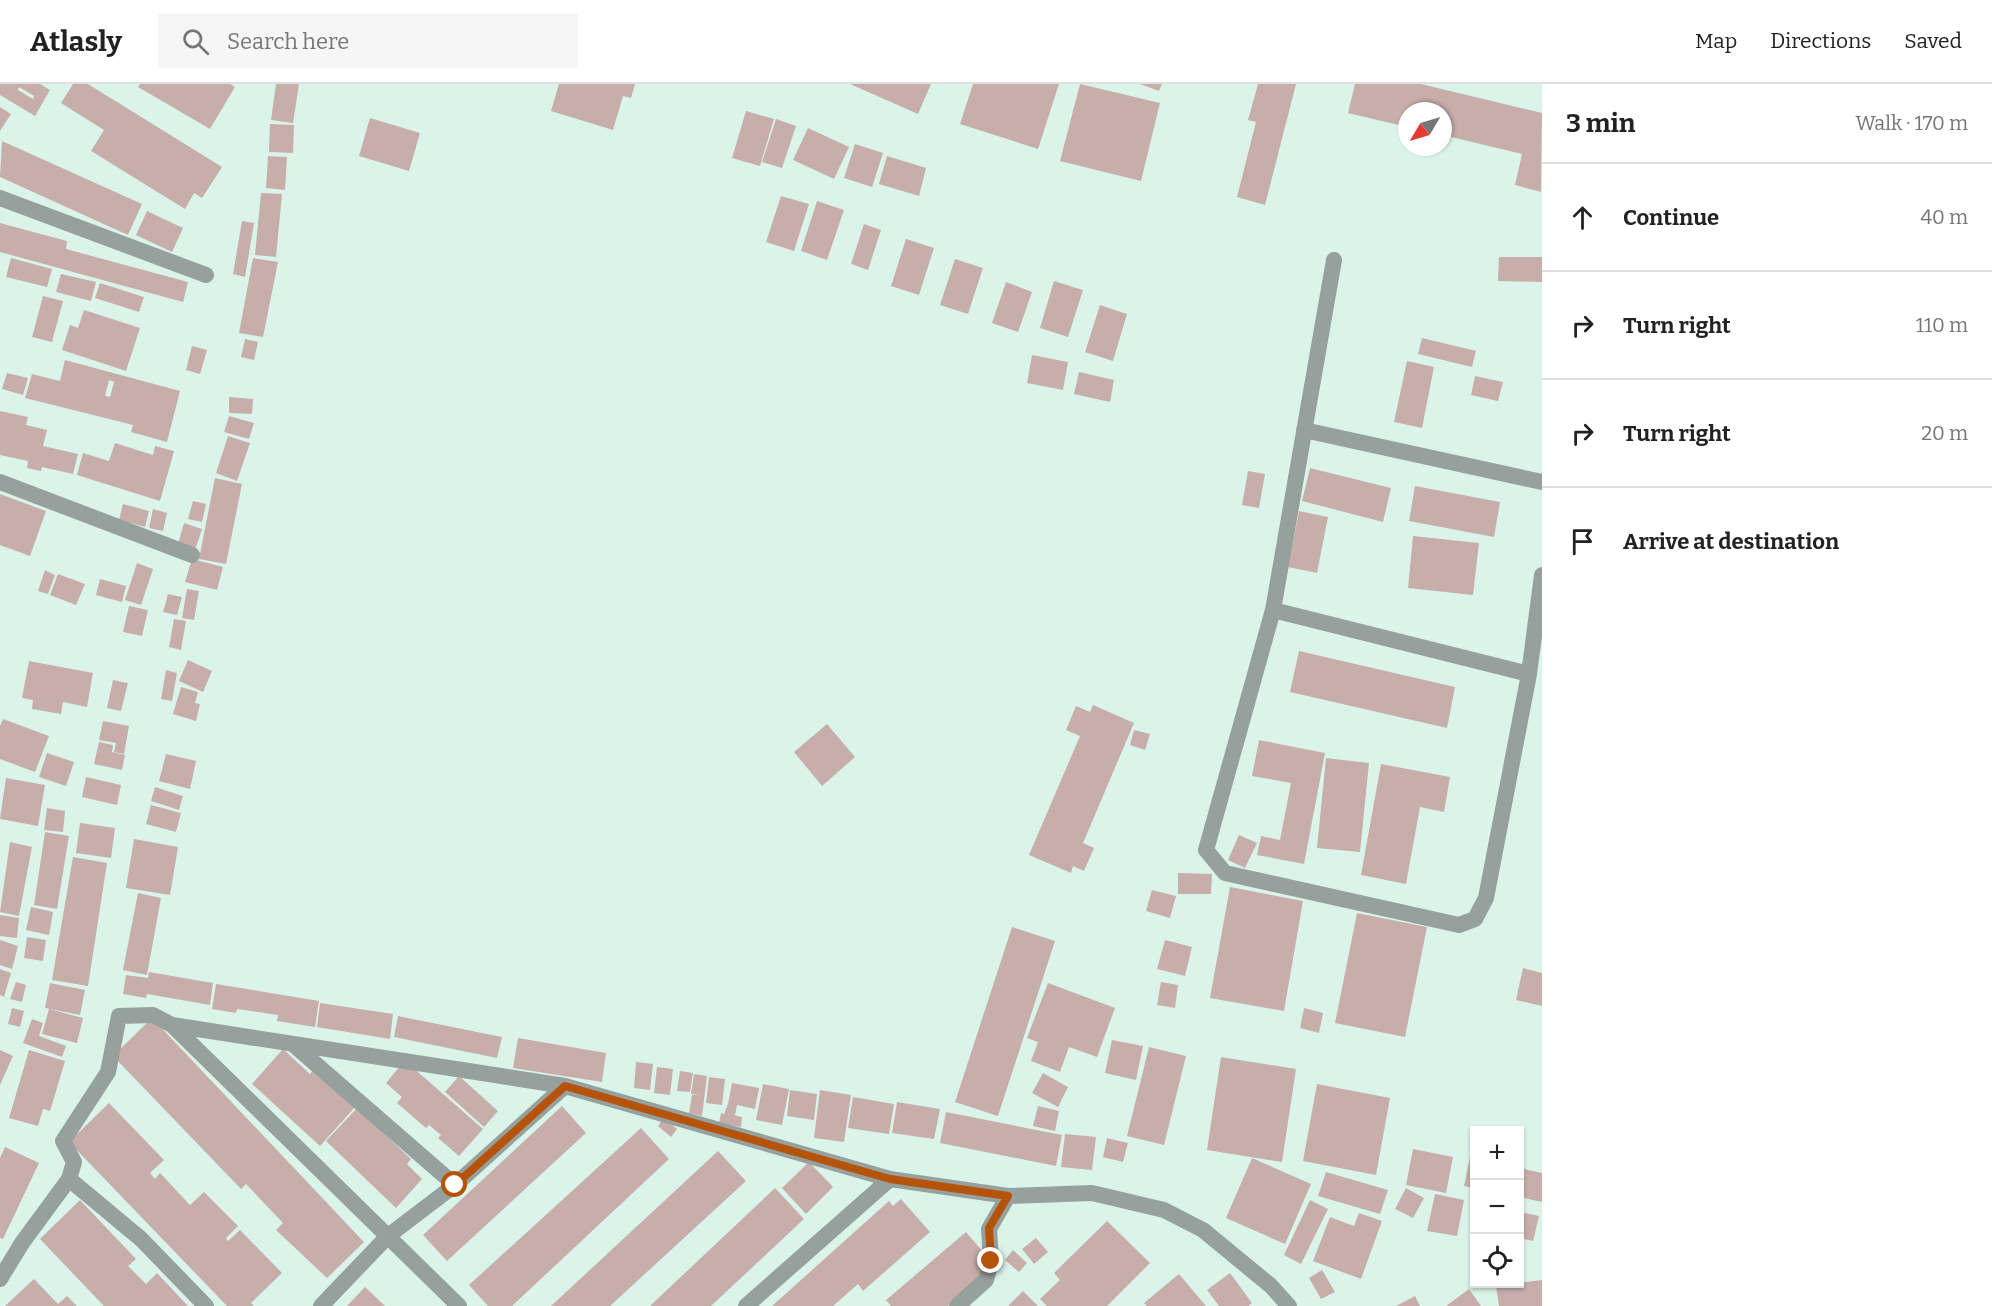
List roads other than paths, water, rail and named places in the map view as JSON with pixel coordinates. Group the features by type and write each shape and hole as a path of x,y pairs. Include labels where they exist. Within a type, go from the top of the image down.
{"street":[{"path":"0,198 206,275"},
{"path":"1334,260 1273,610 1206,850 1225,873 1459,925 1475,919 1486,898 1529,674 1542,575"},
{"path":"1304,430 1542,482"},
{"path":"0,482 192,555"},
{"path":"1273,610 1529,674"},
{"path":"0,1279 22,1243 69,1179 74,1162 63,1142 108,1072 119,1016 153,1015 172,1025 459,1306"},
{"path":"172,1025 294,1046 565,1086 890,1179 1008,1196 1092,1193 1164,1210 1203,1230 1271,1286 1289,1306"},
{"path":"294,1046 455,1185"},
{"path":"321,1306 388,1236 455,1185 565,1086"},
{"path":"69,1179 141,1239 206,1306"},
{"path":"746,1306 890,1179"},
{"path":"957,1306 986,1280 991,1261 989,1228 1008,1196"}]}
